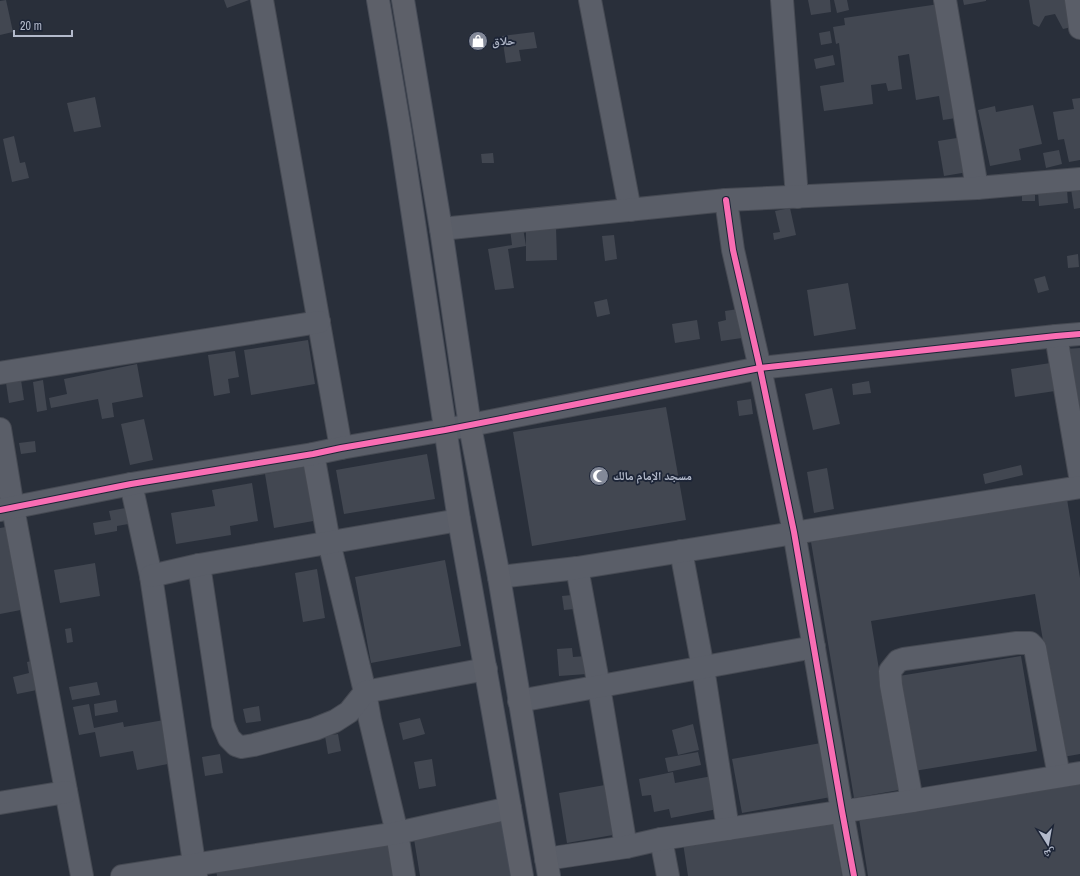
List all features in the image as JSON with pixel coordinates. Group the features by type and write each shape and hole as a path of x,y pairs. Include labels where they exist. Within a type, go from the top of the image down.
{"main road":[{"path":"378,0 400,130 459,520 522,876"},
{"path":"403,0 441,230 470,426 499,577 548,868"}],"street":[{"path":"262,0 341,448"},
{"path":"590,0 630,210"},
{"path":"782,0 797,197"},
{"path":"945,0 977,188"},
{"path":"1076,0 1080,28"},
{"path":"441,230 726,200 977,188 1080,179"},
{"path":"726,200 733,250 760,368 794,532 854,876"},
{"path":"0,373 318,322"},
{"path":"6,509 131,484 470,426 760,368 1080,334"},
{"path":"1056,336 1080,476"},
{"path":"0,429 6,509 66,792 82,876"},
{"path":"313,454 328,542 365,692 370,720 397,833 404,876"},
{"path":"131,484 151,576 195,871"},
{"path":"499,577 577,568 1080,487"},
{"path":"151,576 199,565 459,520"},
{"path":"681,551 703,668 728,829"},
{"path":"199,565 223,724 229,738 236,745 242,747 254,745 315,729 335,721 349,712 365,692 486,669"},
{"path":"577,568 626,847"},
{"path":"548,868 661,839 912,801 1070,774 1035,648 1030,643 1017,643 904,659 898,661 890,671 912,801"},
{"path":"519,701 814,647"},
{"path":"0,803 66,792"},
{"path":"122,876 195,871 397,833 510,808"},
{"path":"661,839 668,876"}],"building":[{"path":"6,0 13,32 0,35 0,1"},
{"path":"224,0 249,0 227,8"},
{"path":"808,0 830,0 831,12 811,15"},
{"path":"834,0 847,0 849,10 837,13"},
{"path":"963,0 986,0 986,1 964,5"},
{"path":"1029,0 1072,0 1076,26 1063,29 1055,14 1045,16 1039,27 1033,24"},
{"path":"939,4 956,118 943,120 939,96 916,100 909,54 898,56 902,89 888,91 886,83 871,85 873,104 824,111 820,86 844,82 839,43 836,44 833,27 845,25 844,18"},
{"path":"830,31 832,43 821,45 819,33"},
{"path":"534,32 537,48 519,50 521,61 506,63 502,36"},
{"path":"833,55 835,65 816,69 814,59"},
{"path":"95,97 101,127 74,132 67,103"},
{"path":"1080,98 1080,160 1069,162 1064,139 1058,140 1053,112 1074,109 1072,99"},
{"path":"1033,105 1042,144 1019,149 1021,160 990,166 978,110 995,106 996,112"},
{"path":"14,136 20,163 25,162 29,178 12,182 3,139"},
{"path":"963,137 968,172 944,176 938,141"},
{"path":"1059,150 1062,164 1046,168 1043,153"},
{"path":"493,153 494,163 482,163 481,154"},
{"path":"1080,188 1080,208 1074,209 1071,189"},
{"path":"1022,190 1035,190 1035,201 1022,201"},
{"path":"1067,190 1068,203 1039,206 1038,192"},
{"path":"790,208 796,235 774,240 773,233 780,232 775,211"},
{"path":"523,228 526,246 508,249 514,288 495,290 488,249 512,245 510,229"},
{"path":"526,228 556,228 557,260 526,261"},
{"path":"614,235 617,259 605,261 602,236"},
{"path":"1078,254 1079,267 1068,268 1067,256"},
{"path":"1045,276 1049,290 1038,293 1034,279"},
{"path":"848,283 856,329 814,336 807,290"},
{"path":"607,299 610,314 597,317 594,302"},
{"path":"738,309 742,338 721,341 718,322 726,320 725,311"},
{"path":"697,320 700,339 675,343 672,324"},
{"path":"308,340 315,384 251,395 244,350"},
{"path":"1080,348 1080,428 1066,349"},
{"path":"235,351 239,377 228,379 230,393 214,396 208,355"},
{"path":"1057,362 1062,390 1015,397 1011,369"},
{"path":"137,364 143,397 112,403 114,417 102,419 98,399 51,408 49,398 67,394 64,379"},
{"path":"21,380 24,400 9,403 6,383"},
{"path":"43,380 47,410 37,412 33,382"},
{"path":"869,381 871,393 853,395 852,384"},
{"path":"832,388 840,424 813,430 805,394"},
{"path":"751,399 753,414 739,416 737,401"},
{"name":"مسجد الإمام مالك","path":"666,407 686,520 532,546 513,432"},
{"path":"144,419 153,460 130,465 121,424"},
{"path":"35,441 36,452 21,454 19,443"},
{"path":"427,454 435,499 344,514 336,470"},
{"path":"1021,465 1023,475 985,484 983,474"},
{"path":"310,466 319,520 274,528 265,474"},
{"path":"827,468 834,509 814,513 807,472"},
{"path":"252,483 258,521 230,526 231,535 176,544 171,513 215,506 212,490"},
{"path":"1067,499 1080,578 1080,754 1063,757 1035,594 871,621 899,790 854,798 811,542"},
{"path":"131,507 134,523 117,526 117,531 95,535 93,523 111,520 109,511"},
{"path":"17,525 31,608 0,614 0,528"},
{"path":"445,560 461,646 371,663 355,577"},
{"path":"95,563 100,596 60,603 54,570"},
{"path":"317,569 325,618 303,622 295,573"},
{"path":"572,595 574,609 564,610 562,596"},
{"path":"71,628 73,642 67,643 65,629"},
{"path":"572,648 573,657 586,656 587,674 559,676 557,649"},
{"path":"1021,656 1037,751 914,771 899,676"},
{"path":"36,660 42,689 17,694 13,677 29,673 27,662"},
{"path":"97,682 100,695 72,700 69,687"},
{"path":"116,700 118,712 95,716 94,704"},
{"path":"89,704 94,728 123,722 124,727 164,720 173,763 137,770 133,751 100,757 95,732 79,735 73,707"},
{"path":"259,706 261,721 246,723 243,709"},
{"path":"420,718 425,734 403,740 399,723"},
{"path":"693,724 699,750 678,755 672,730"},
{"path":"338,734 341,751 328,754 325,736"},
{"path":"821,743 831,797 742,813 732,759"},
{"path":"698,752 701,765 668,772 665,758"},
{"path":"220,754 223,773 205,776 202,757"},
{"path":"432,759 436,786 419,789 414,762"},
{"path":"673,772 675,783 712,776 718,809 671,818 669,809 654,812 651,795 642,796 639,779"},
{"path":"1080,784 1080,876 868,876 859,819"},
{"path":"605,785 613,835 567,843 559,793"},
{"path":"832,817 842,876 688,876 683,843"},
{"path":"503,819 512,876 420,876 413,833"},
{"path":"389,842 396,876 217,876 216,870"}],"cycle path":[{"path":"726,200 733,250 760,368 794,532 854,876"},
{"path":"0,510 131,484 313,454 445,430 760,368 1080,334"}],"place":[{"name":"حلاق","path":"478,41"},
{"name":"مسجد الإمام مالك","path":"599,476"}]}
